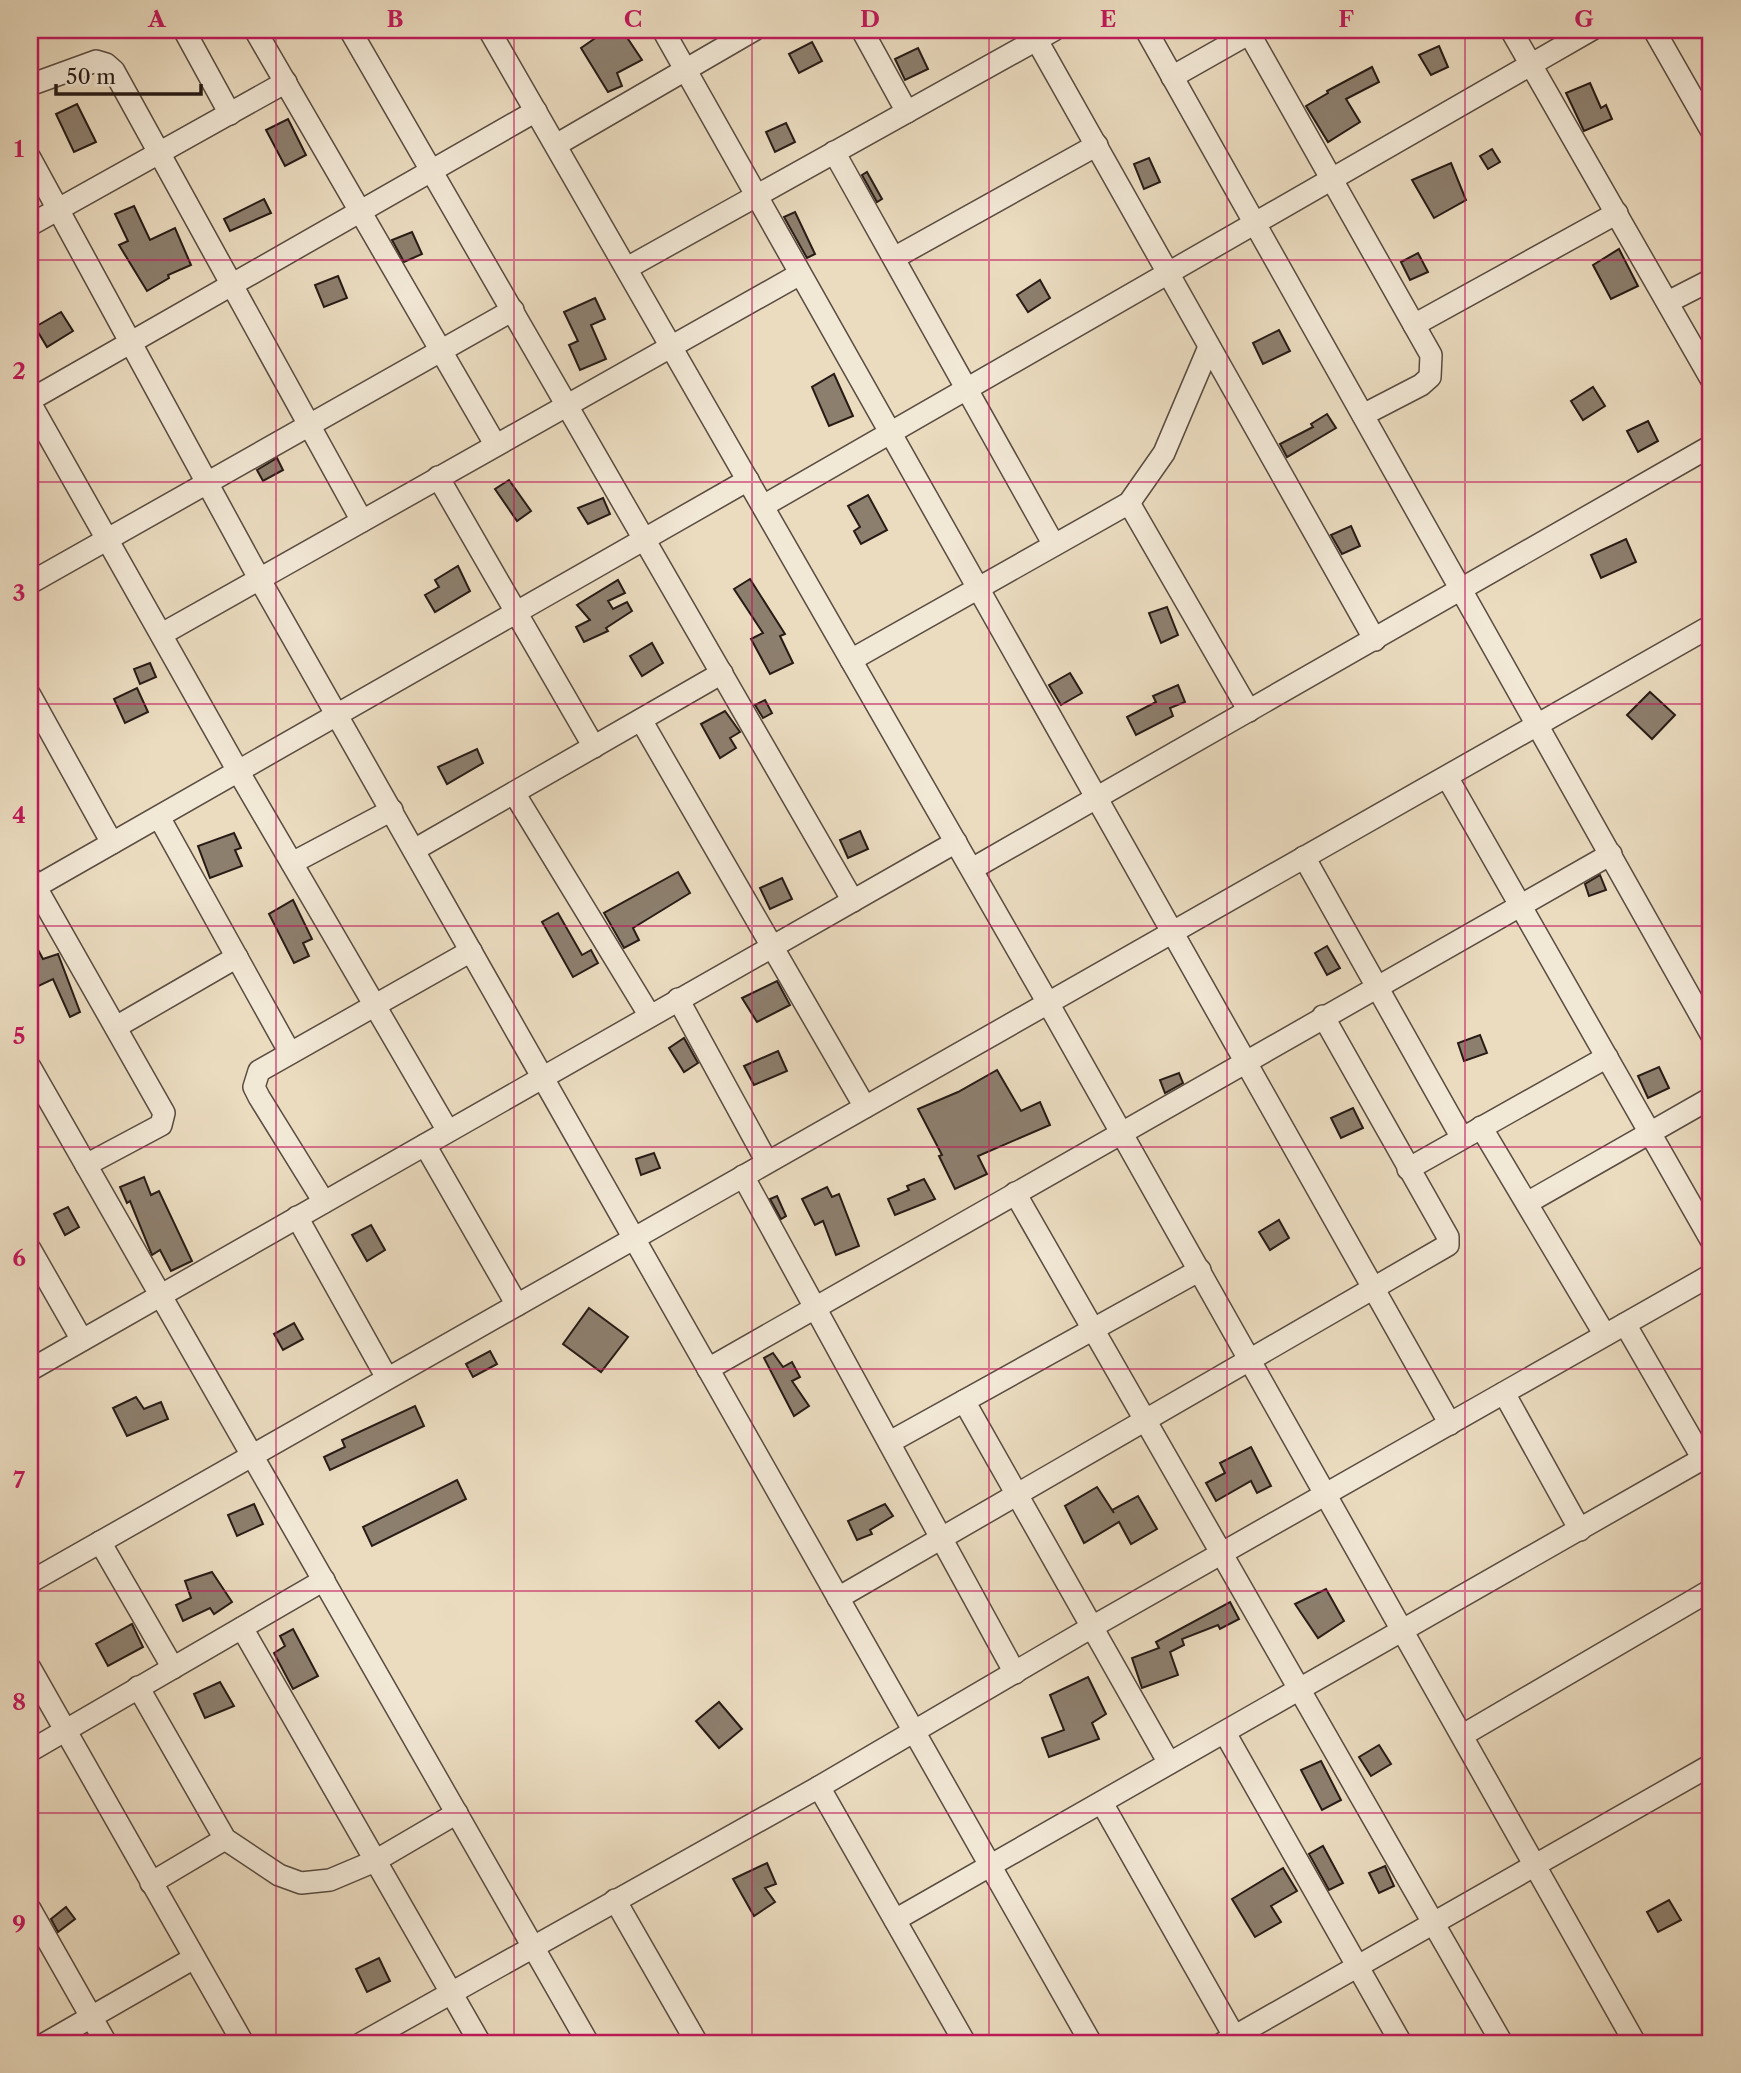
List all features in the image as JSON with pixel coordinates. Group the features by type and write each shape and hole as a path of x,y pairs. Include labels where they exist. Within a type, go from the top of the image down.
{"street":[{"path":"184,30 230,114"},
{"path":"255,30 495,444"},
{"path":"350,30 853,901"},
{"path":"489,30 1122,1132 1635,2043"},
{"path":"663,30 1450,1423"},
{"path":"556,145 754,30"},
{"path":"862,30 907,112"},
{"path":"1146,30 1711,1034"},
{"path":"1511,30 1711,379"},
{"path":"763,506 1591,30"},
{"path":"1654,30 1711,130"},
{"path":"1172,77 1252,31 1331,179 1431,355 1430,377 1421,385 1363,415"},
{"path":"627,268 907,112 1040,33 1167,273 1375,640"},
{"path":"30,85 96,61 106,64 114,71 362,521"},
{"path":"30,225 286,82"},
{"path":"448,1131 238,771 30,402 536,111"},
{"path":"894,258 1097,145"},
{"path":"834,152 1054,545"},
{"path":"30,158 260,580 1091,2043"},
{"path":"1413,325 1617,213"},
{"path":"162,634 800,274"},
{"path":"1668,302 1711,279"},
{"path":"30,583 513,310"},
{"path":"851,660 1129,503 1164,453 1209,347"},
{"path":"972,869 1711,446"},
{"path":"438,477 594,747"},
{"path":"86,1165 163,1121 160,1106 32,885 159,817 748,480"},
{"path":"1129,503 1249,711"},
{"path":"30,1582 1711,626"},
{"path":"415,850 722,673"},
{"path":"32,703 112,843"},
{"path":"642,720 865,1107"},
{"path":"1447,777 1711,1240"},
{"path":"514,793 650,1016"},
{"path":"292,863 392,810"},
{"path":"159,817 290,1053"},
{"path":"30,1370 956,842"},
{"path":"708,1369 1611,854"},
{"path":"1304,857 1462,1138"},
{"path":"324,1202 254,1087 259,1070 471,951"},
{"path":"116,1027 237,957"},
{"path":"678,999 767,1161"},
{"path":"838,1598 1448,1245 1448,1237 1323,1016"},
{"path":"1408,1169 1607,1057"},
{"path":"30,1067 589,2043"},
{"path":"1527,1203 1711,1098"},
{"path":"1481,1127 1605,1335"},
{"path":"425,1145 517,1305"},
{"path":"743,1176 1016,1673"},
{"path":"1016,1193 1502,2043"},
{"path":"297,1217 387,1378"},
{"path":"32,1257 82,1340"},
{"path":"890,1442 1200,1270"},
{"path":"362,2043 819,1787 1092,1627 1711,1275"},
{"path":"895,1920 1707,1456 1625,1324"},
{"path":"1504,1393 1580,1530"},
{"path":"964,1401 1169,1763"},
{"path":"100,1542 173,1668"},
{"path":"30,1751 324,1580"},
{"path":"1462,1735 1711,1590"},
{"path":"242,1628 480,2043"},
{"path":"30,1668 243,2043"},
{"path":"138,1687 225,1839 279,1875 301,1883 330,1880 375,1861 457,1813"},
{"path":"1224,1733 1401,2043"},
{"path":"1102,1803 1232,2041 1711,1765"},
{"path":"819,1787 965,2043"},
{"path":"151,1883 225,1839"},
{"path":"615,1900 689,2040"},
{"path":"30,1909 106,2043"},
{"path":"46,2043 194,1958"}],"building":[{"path":"607,30 622,30 642,60 617,73 622,86 608,92 581,48"},
{"path":"812,42 822,61 799,73 789,54"},
{"path":"1439,46 1448,67 1431,75 1419,55"},
{"path":"918,48 928,69 905,80 895,59"},
{"path":"1372,67 1379,82 1346,99 1360,122 1328,142 1306,106 1328,93 1327,91"},
{"path":"1590,83 1601,108 1606,105 1612,119 1584,131 1566,93"},
{"path":"77,104 96,142 74,152 56,114"},
{"path":"288,119 306,155 285,166 266,130"},
{"path":"786,123 795,142 775,152 766,132"},
{"path":"1492,149 1500,162 1488,169 1480,156"},
{"path":"1149,158 1160,182 1144,189 1134,164"},
{"path":"1451,163 1466,200 1434,218 1412,180"},
{"path":"867,172 882,199 877,202 862,175"},
{"path":"264,199 271,213 230,231 224,219"},
{"path":"134,206 150,240 175,228 191,265 168,275 169,278 147,291 119,245 128,241 115,214"},
{"path":"795,212 815,254 807,258 784,217"},
{"path":"412,232 422,254 404,262 392,240"},
{"path":"1619,249 1638,286 1611,299 1593,265"},
{"path":"1418,253 1428,272 1410,280 1401,262"},
{"path":"338,276 347,298 324,307 315,285"},
{"path":"1040,280 1050,298 1028,312 1017,295"},
{"path":"595,298 605,319 591,325 606,359 580,370 569,345 578,341 564,312"},
{"path":"61,312 73,331 47,347 35,327"},
{"path":"1279,330 1290,351 1263,364 1253,343"},
{"path":"834,374 853,416 829,426 812,387"},
{"path":"1593,387 1605,406 1583,420 1571,401"},
{"path":"1327,414 1336,428 1287,457 1280,444 1313,427 1311,424"},
{"path":"1648,421 1658,441 1638,452 1627,431"},
{"path":"277,458 283,470 263,481 257,470"},
{"path":"509,480 531,511 517,521 495,489"},
{"path":"868,495 887,530 861,544 854,531 860,527 848,506"},
{"path":"603,498 610,514 588,524 578,508"},
{"path":"1351,526 1360,546 1342,554 1331,535"},
{"path":"1626,539 1636,562 1601,578 1591,555"},
{"path":"458,566 470,591 435,612 425,595 439,587 435,580"},
{"path":"750,579 785,634 780,636 793,663 770,674 751,639 763,633 734,589"},
{"path":"618,580 625,593 608,601 613,609 627,602 632,611 606,628 608,631 584,642 576,627 590,620 577,605"},
{"path":"1167,607 1178,635 1161,643 1149,613"},
{"path":"652,643 663,663 642,676 630,656"},
{"path":"150,663 156,677 140,684 134,669"},
{"path":"1070,673 1082,693 1061,705 1049,685"},
{"path":"1178,685 1185,702 1170,708 1173,716 1136,735 1127,717 1156,702 1153,696"},
{"path":"137,688 148,712 125,723 114,699"},
{"path":"1650,692 1675,715 1652,739 1627,715"},
{"path":"765,700 772,713 763,718 755,705"},
{"path":"725,711 740,732 730,738 736,748 720,758 701,724"},
{"path":"477,749 483,763 447,784 438,767"},
{"path":"860,831 868,849 848,858 840,840"},
{"path":"234,833 241,848 235,850 242,866 210,878 198,846"},
{"path":"678,872 690,893 633,928 639,940 624,948 604,913"},
{"path":"1600,875 1606,890 1589,896 1585,884"},
{"path":"782,878 792,899 770,909 760,888"},
{"path":"293,900 312,939 303,943 309,956 294,963 269,914"},
{"path":"558,913 582,955 591,950 598,963 573,977 542,922"},
{"path":"30,935 43,959 58,954 80,1012 70,1017 53,979 30,990"},
{"path":"1327,946 1340,968 1327,975 1315,953"},
{"path":"777,981 790,1005 757,1022 742,998"},
{"path":"1480,1035 1487,1053 1464,1061 1458,1043"},
{"path":"684,1038 698,1063 684,1072 669,1048"},
{"path":"778,1051 787,1071 754,1085 744,1066"},
{"path":"1659,1067 1669,1088 1648,1098 1638,1076"},
{"path":"997,1070 1021,1111 1040,1102 1050,1125 978,1156 987,1174 955,1189 939,1156 942,1155 918,1109 958,1092"},
{"path":"1179,1073 1183,1083 1165,1093 1160,1080"},
{"path":"1353,1108 1363,1128 1341,1138 1331,1118"},
{"path":"654,1153 660,1168 641,1175 636,1159"},
{"path":"144,1177 151,1195 159,1191 192,1261 171,1271 160,1250 152,1255 130,1201 127,1203 120,1187"},
{"path":"924,1179 935,1199 895,1215 888,1199 909,1190 907,1186"},
{"path":"827,1187 832,1197 839,1194 859,1246 836,1255 823,1221 815,1225 802,1199"},
{"path":"777,1196 786,1216 781,1219 770,1199"},
{"path":"68,1207 79,1227 65,1235 54,1214"},
{"path":"1279,1220 1289,1238 1270,1250 1259,1232"},
{"path":"371,1225 385,1250 367,1261 352,1235"},
{"path":"589,1308 628,1337 601,1372 563,1344"},
{"path":"294,1323 303,1339 283,1350 274,1334"},
{"path":"490,1351 497,1364 473,1377 466,1364"},
{"path":"773,1353 783,1367 792,1362 800,1377 792,1381 809,1406 794,1416 764,1358"},
{"path":"136,1397 144,1409 161,1402 168,1419 127,1436 113,1408"},
{"path":"415,1406 424,1426 330,1470 324,1457 345,1447 342,1440"},
{"path":"1251,1447 1271,1486 1257,1493 1251,1481 1216,1501 1206,1483 1225,1473 1220,1463"},
{"path":"457,1480 466,1499 372,1546 363,1527"},
{"path":"1097,1487 1112,1510 1138,1496 1157,1529 1131,1544 1119,1522 1084,1543 1065,1506"},
{"path":"254,1504 263,1524 237,1536 228,1515"},
{"path":"885,1504 893,1516 870,1530 872,1534 857,1540 848,1521"},
{"path":"212,1572 232,1602 214,1614 210,1608 183,1621 176,1605 191,1598 185,1581"},
{"path":"1326,1589 1344,1621 1318,1638 1295,1604"},
{"path":"1230,1602 1239,1619 1220,1629 1218,1625 1182,1639 1184,1645 1170,1652 1178,1675 1142,1688 1132,1658 1159,1648 1156,1642"},
{"path":"132,1624 143,1647 108,1666 96,1644"},
{"path":"293,1629 318,1676 293,1689 274,1653 285,1646 280,1636"},
{"path":"1088,1677 1106,1714 1092,1723 1099,1739 1049,1757 1042,1738 1064,1730 1050,1695"},
{"path":"220,1682 234,1706 205,1718 194,1694"},
{"path":"719,1702 742,1729 719,1748 696,1721"},
{"path":"1379,1745 1391,1764 1371,1776 1359,1757"},
{"path":"1321,1761 1341,1800 1322,1810 1301,1770"},
{"path":"1323,1846 1343,1883 1329,1890 1309,1854"},
{"path":"767,1863 776,1884 765,1888 775,1902 754,1916 733,1879"},
{"path":"1385,1866 1394,1886 1379,1893 1369,1873"},
{"path":"1283,1868 1297,1891 1271,1906 1281,1922 1255,1937 1232,1899"},
{"path":"1669,1900 1681,1920 1658,1932 1647,1912"},
{"path":"66,1907 75,1919 58,1932 51,1919"},
{"path":"379,1958 390,1981 367,1992 356,1969"}]}
